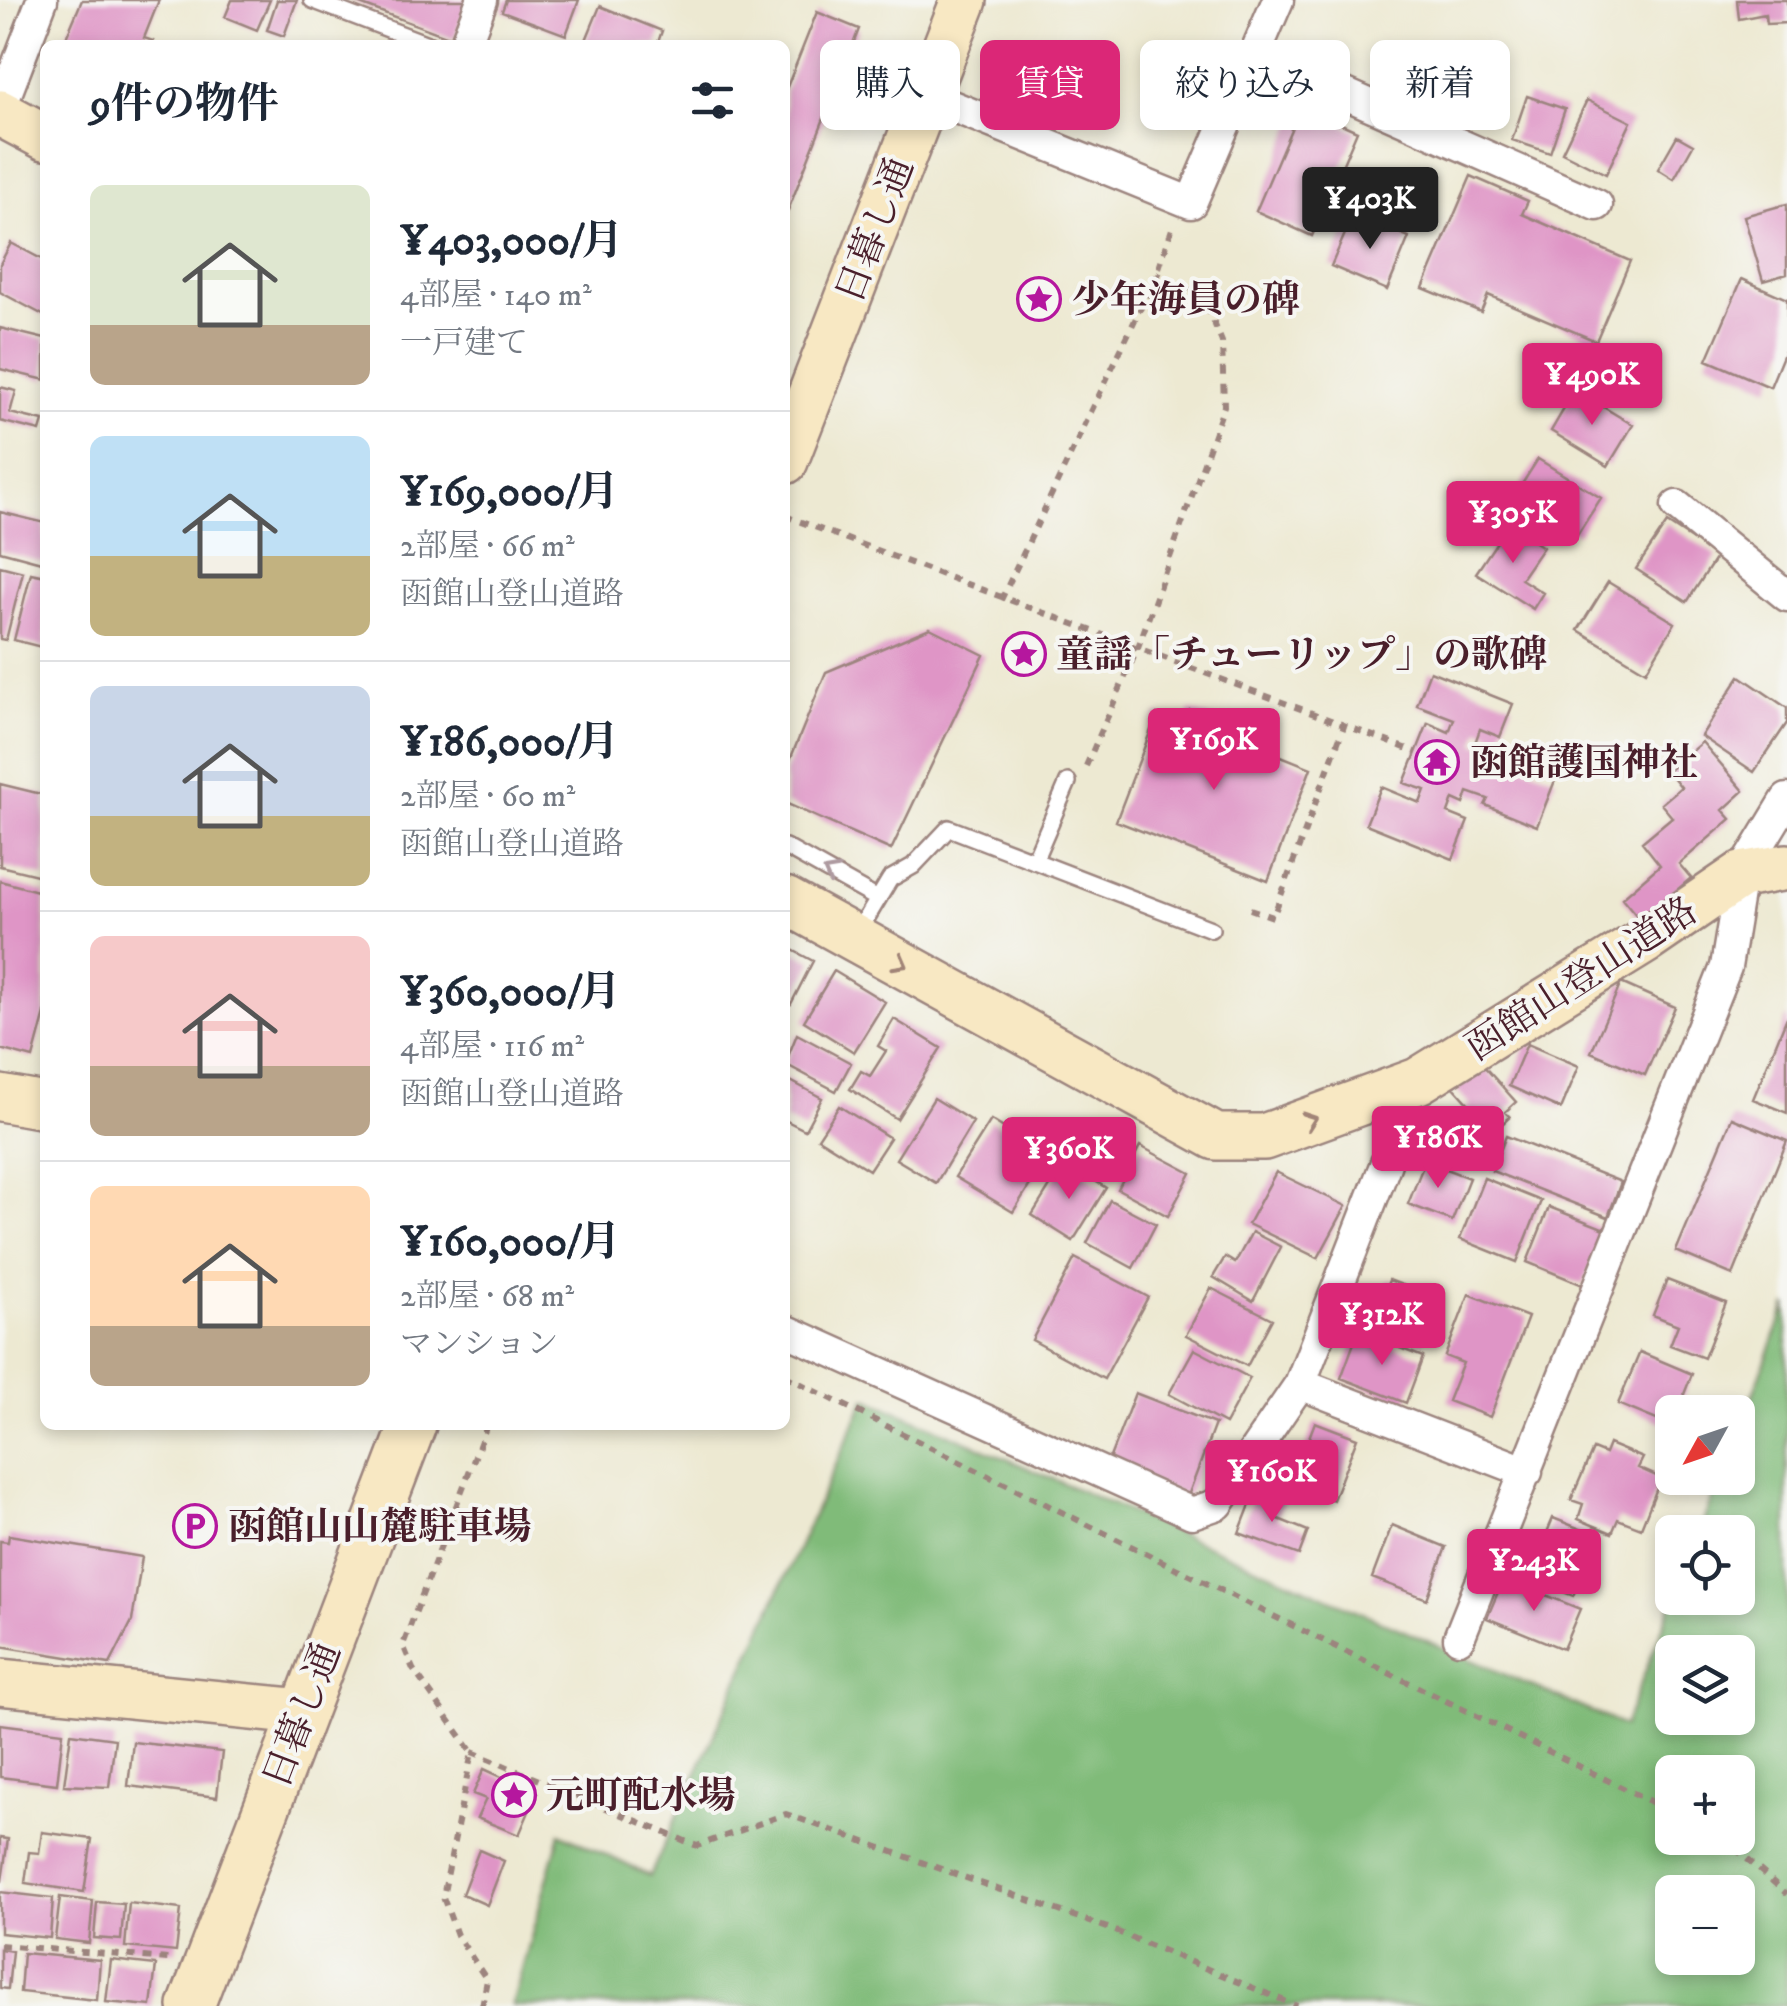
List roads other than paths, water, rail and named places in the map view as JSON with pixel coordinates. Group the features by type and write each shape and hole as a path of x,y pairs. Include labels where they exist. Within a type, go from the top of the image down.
{"street":[{"path":"40,134 0,112 42,0"},
{"path":"466,40 482,0"},
{"name":"日暮し通","path":"948,40 964,0"},
{"path":"1261,40 1278,0"},
{"path":"1350,96 1597,205"},
{"path":"960,110 1191,203 1222,130"},
{"name":"日暮し通","path":"790,448 913,130"},
{"path":"1676,506 1787,596"},
{"path":"1458,1638 1726,967 1740,875 1787,799"},
{"name":"函館山登山道路","path":"790,903 1216,1137 1264,1137 1418,1081 1646,940 1740,875 1787,867"},
{"path":"0,1098 40,1105"},
{"path":"790,1332 1192,1513 1218,1504 1300,1384 1386,1163"},
{"path":"1300,1384 1527,1472"},
{"name":"日暮し通","path":"191,2006 411,1430"},
{"path":"0,1682 302,1712"}],"lane":[{"path":"312,0 417,40"},
{"path":"1034,861 1075,778"},
{"path":"855,937 876,898 948,828 1210,929"},
{"path":"790,850 876,898"}],"place":[{"name":"少年海員の碑","path":"1039,299"},
{"name":"童謡「チューリップ」の歌碑","path":"1024,654"},
{"name":"函館護国神社","path":"1437,762"},
{"name":"函館山山麓駐車場","path":"195,1526"},
{"name":"元町配水場","path":"514,1795"}]}
